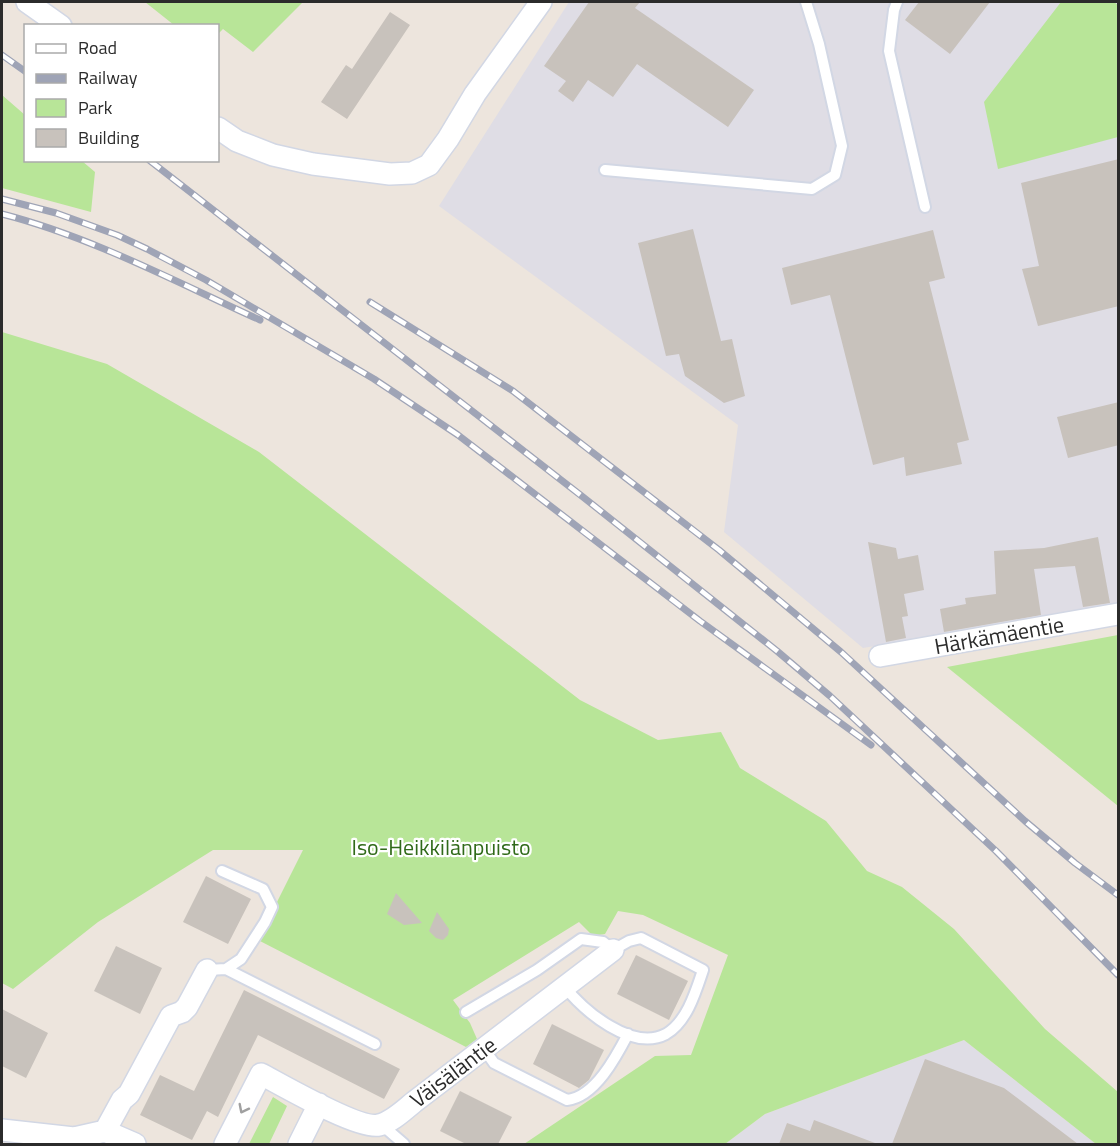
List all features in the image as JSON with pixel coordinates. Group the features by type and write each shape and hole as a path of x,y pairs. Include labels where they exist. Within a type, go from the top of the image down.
{"street":[{"path":"27,2 58,24"},
{"path":"219,130 237,141 273,155 313,164 390,174 412,172 429,165 448,139 475,94 541,2"},
{"name":"Härkämäentie","path":"879,656 1119,614"},
{"name":"Väisäläntie","path":"382,1125 613,950"},
{"path":"105,1131 122,1100 129,1094 171,1016 182,1012 187,1007 217,969"},
{"path":"225,1144 261,1074 319,1104 367,1124 382,1125"},
{"path":"299,1144 319,1104"},
{"path":"2,1130 43,1139 74,1138 105,1131 135,1144"}],"lane":[{"path":"605,170 812,189 835,176 842,146 819,44 806,2"},
{"path":"897,2 889,51 925,207"},
{"path":"217,969 241,959 272,907 263,889 222,871"},
{"path":"466,1012 537,970 581,939 603,942 613,950 629,941 641,938 703,970 684,1015 666,1033 648,1039 628,1034 599,1021 575,1000 564,986"},
{"path":"217,969 375,1044"},
{"path":"484,1049 494,1063 567,1101 578,1099 588,1093 618,1053 628,1034"},
{"path":"382,1125 404,1144"}],"shaded area":[{"path":"569,2 1118,2 1118,603 863,648 724,532 738,425 439,206"},
{"path":"964,1040 1096,1144 725,1144 765,1114"}],"green space":[{"path":"145,2 303,2 253,52 223,29 219,33 219,24 173,24"},
{"path":"1061,2 1114,2 1118,5 1118,137 998,169 984,102"},
{"path":"2,95 24,114 24,162 83,162 95,172 91,212 2,188"},
{"name":"Iso-Heikkilänpuisto","path":"2,332 107,364 259,452 580,700 658,740 721,732 740,768 826,821 867,871 902,887 954,929 1045,1029 1118,1092 1118,1144 1096,1144 964,1040 765,1114 725,1144 524,1144 655,1056 691,1055 728,955 643,915 618,911 605,934 593,936 579,922 453,1000 470,1023 477,1039 466,1047 258,940 303,850 213,850 98,922 13,989 2,983"},
{"path":"1118,635 1118,806 947,667"},
{"path":"273,1097 287,1106 269,1144 249,1144"}],"building":[{"path":"589,2 640,2 635,8 754,90 728,127 637,64 613,97 588,80 573,102 558,91 566,81 544,66"},
{"path":"919,2 990,2 950,54 905,20"},
{"path":"390,12 410,25 347,119 321,102 346,65 352,69"},
{"path":"1119,159 1119,306 1038,326 1022,269 1039,266 1021,183"},
{"path":"693,229 721,341 732,339 745,396 724,403 685,376 679,354 666,356 638,243"},
{"path":"933,230 945,278 929,282 969,440 957,443 962,464 906,476 904,457 873,465 830,295 791,305 782,268"},
{"path":"1119,402 1119,445 1068,458 1057,417"},
{"path":"1098,537 1110,603 1083,607 1075,566 1034,569 1041,615 944,632 940,609 966,604 965,598 996,594 994,551 1044,548"},
{"path":"868,542 896,548 898,559 918,555 924,590 904,594 908,616 902,617 906,638 886,642"},
{"path":"206,876 251,899 228,944 183,922"},
{"path":"396,893 422,923 404,925 387,914"},
{"path":"437,912 449,929 448,935 443,940 436,938 429,931"},
{"path":"116,946 162,968 140,1014 94,991"},
{"path":"636,955 688,981 669,1020 617,994"},
{"path":"244,990 400,1069 384,1099 258,1035 218,1117 207,1111 192,1140 140,1115 160,1075 194,1091"},
{"path":"2,1009 48,1033 26,1078 2,1066"},
{"path":"552,1024 604,1050 589,1080 579,1088 533,1064"},
{"path":"925,1059 1004,1088 1078,1144 892,1144"},
{"path":"460,1091 512,1117 498,1144 466,1144 440,1131"},
{"path":"814,1120 875,1144 779,1144 787,1123 810,1131"}],"railway":[{"path":"2,55 24,71"},
{"path":"152,162 583,497 777,651 830,696 996,851 1118,975"},
{"path":"2,199 56,213 117,235 147,249 206,280 374,379 458,435 700,621 871,745"},
{"path":"2,214 101,248 260,320"},
{"path":"370,302 513,391 719,550 841,652 1025,821 1118,895"}]}
